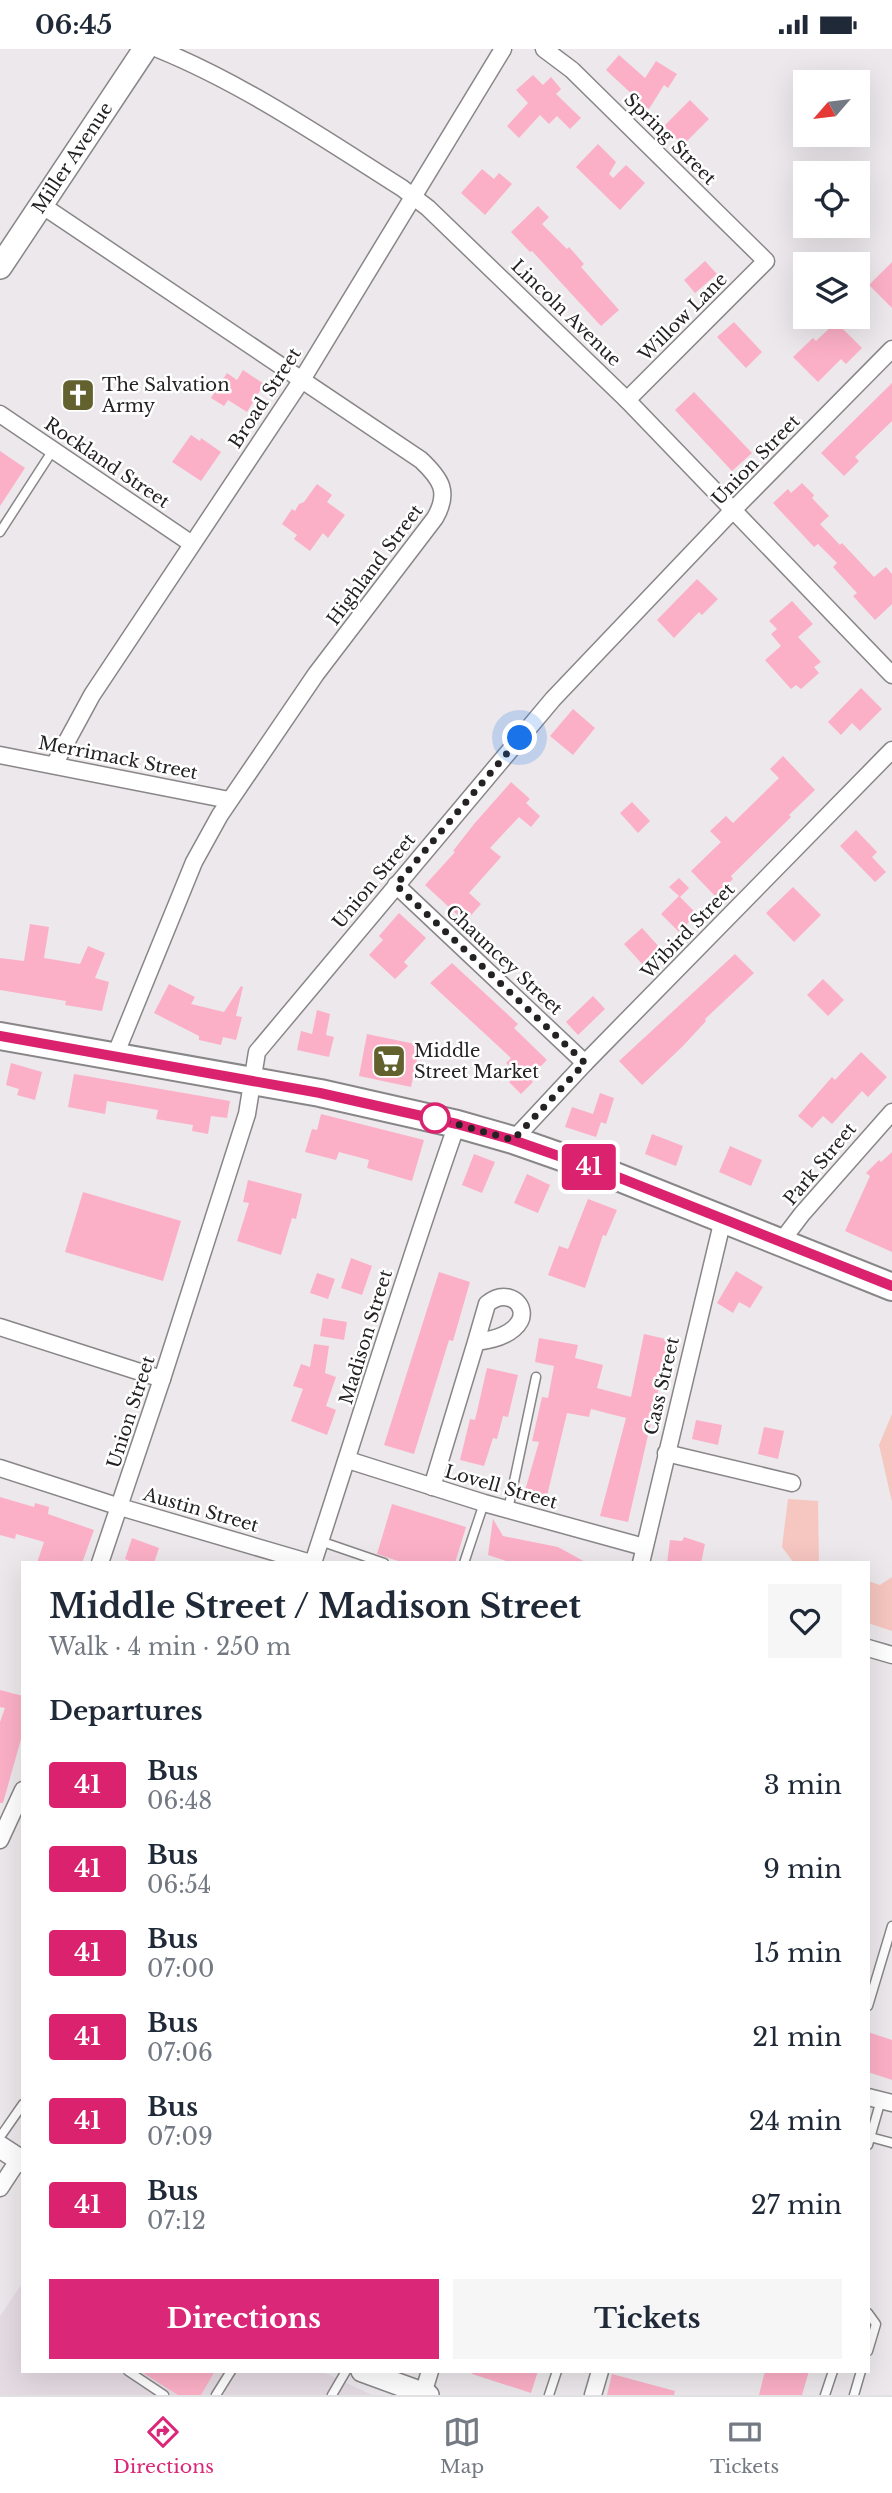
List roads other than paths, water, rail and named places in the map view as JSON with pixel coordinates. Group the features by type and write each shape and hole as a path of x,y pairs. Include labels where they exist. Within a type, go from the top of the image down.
{"main road":[{"name":"Miller Avenue","path":"0,267 145,49"},
{"path":"0,1036 253,1081 457,1124 513,1140 723,1219 892,1287"}],"street":[{"name":"Lincoln Avenue","path":"158,49 199,66 230,83 415,196 480,255 627,400 892,675"},
{"name":"Broad Street","path":"54,765 92,695 303,378 503,49"},
{"name":"Spring Street","path":"544,49 572,70 766,261"},
{"name":"Highland Street","path":"40,204 303,378 421,460 435,473 441,484 442,506 316,674 229,800 194,862 114,1058"},
{"name":"Willow Lane","path":"627,400 766,261"},
{"name":"Union Street","path":"101,1561 247,1114 257,1052 553,699 733,510 892,349"},
{"name":"Rockland Street","path":"0,414 192,544"},
{"name":"Wibird Street","path":"513,1140 892,750"},
{"name":"Merrimack Street","path":"0,755 229,800"},
{"name":"Chauncey Street","path":"396,885 585,1063"},
{"name":"Park Street","path":"780,1243 802,1214 892,1112"},
{"name":"Madison Street","path":"313,1561 457,1124"},
{"name":"Cass Street","path":"643,1555 723,1219"},
{"path":"0,1327 162,1379"},
{"path":"432,1487 476,1342"},
{"path":"666,1453 792,1483"},
{"name":"Lovell Street","path":"348,1459 643,1555"},
{"name":"Austin Street","path":"0,1468 120,1507 305,1561"},
{"path":"870,1649 892,1655"},
{"path":"0,1840 21,1794"},
{"path":"0,2147 21,2160 0,2188"},
{"path":"366,2373 400,2391 426,2394 430,2373"},
{"path":"593,2395 599,2373"}],"lane":[{"path":"0,532 54,450"},
{"path":"508,1510 536,1377"},
{"path":"465,1561 484,1503"},
{"path":"320,1541 378,1561"},
{"path":"870,1999 892,1926"},
{"path":"870,2137 880,2100"},
{"path":"0,2137 21,2107"},
{"path":"870,2141 892,2143"},
{"path":"870,2316 876,2324 870,2344"},
{"path":"131,2373 164,2395"},
{"path":"216,2395 230,2373"},
{"path":"332,2395 345,2373"},
{"path":"549,2395 556,2373"},
{"path":"825,2395 832,2373"},
{"path":"854,2395 861,2373"}],"place":[{"name":"The Salvation Army","path":"78,395"},
{"name":"Middle Street Market","path":"389,1061"}]}
